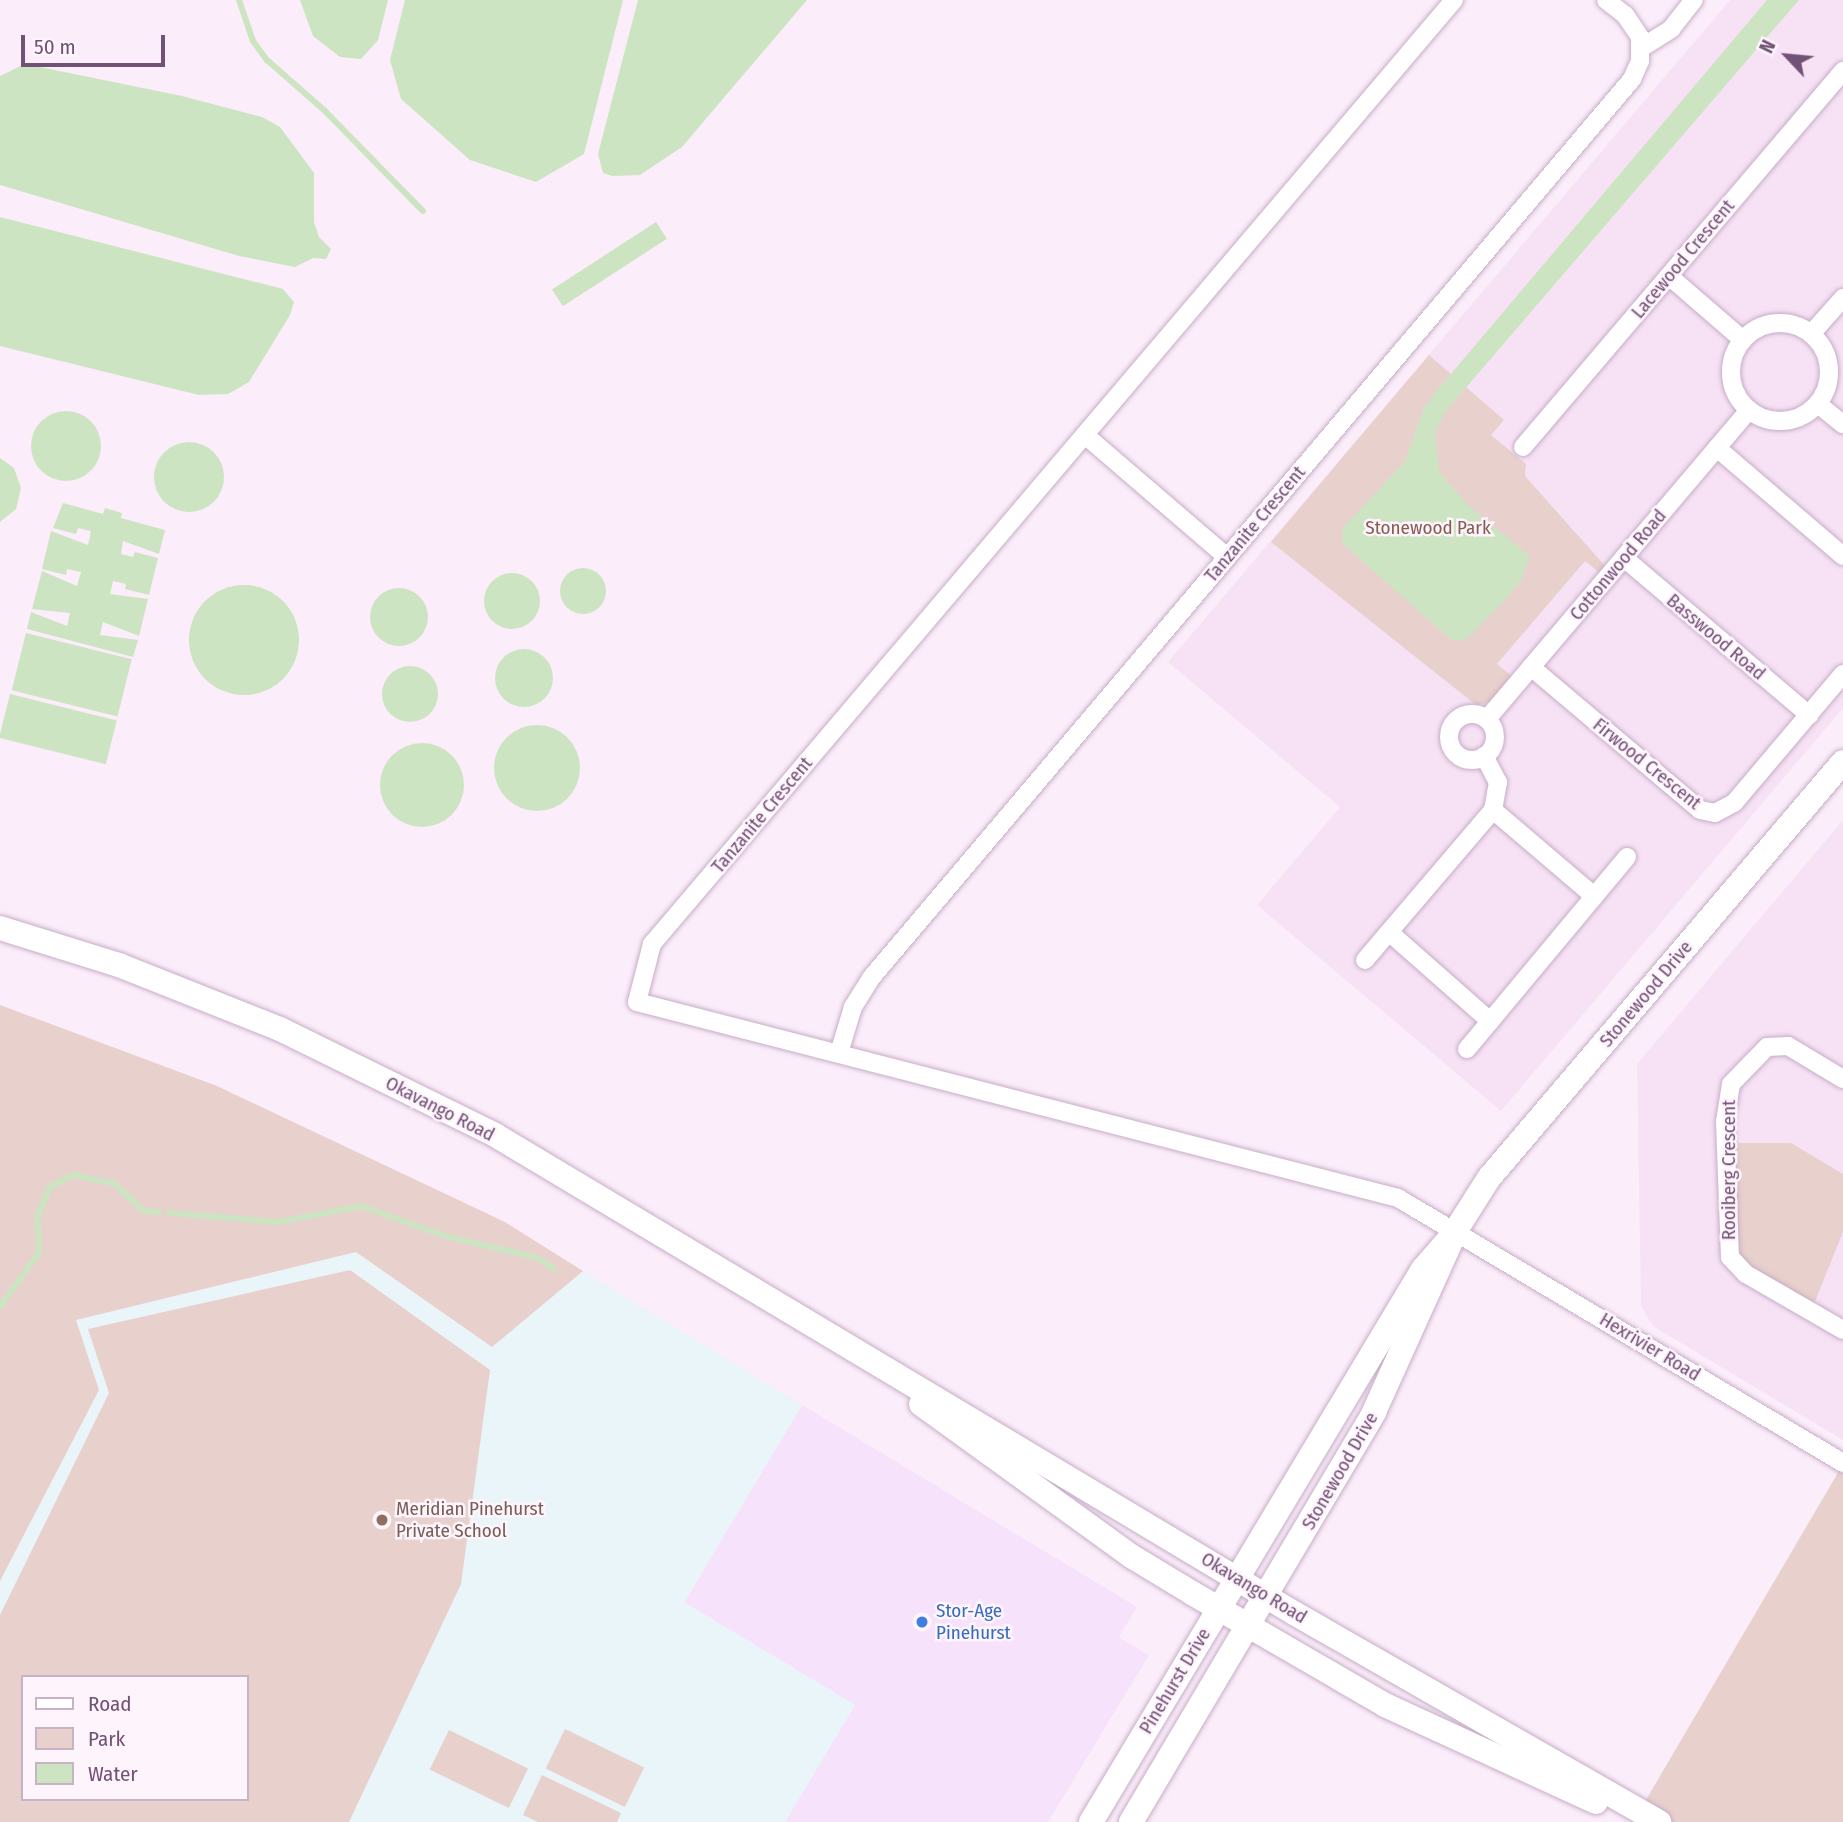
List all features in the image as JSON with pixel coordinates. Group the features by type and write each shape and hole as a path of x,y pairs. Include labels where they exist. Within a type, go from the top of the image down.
{"main road":[{"name":"Stonewood Drive","path":"1290,1558 1374,1412 1457,1230 1489,1178 1843,762"},
{"name":"Okavango Road","path":"0,928 119,965 280,1029 495,1135 1267,1596 1660,1822"},
{"name":"Stonewood Drive","path":"1259,1539 1423,1269 1457,1230"},
{"name":"Okavango Road","path":"852,1349 945,1424 1131,1556 1218,1609 1385,1705 1633,1822"},
{"name":"Pinehurst Drive","path":"1091,1822 1259,1539"},
{"name":"Pinehurst Drive","path":"1131,1822 1290,1558"}],"street":[{"name":"Tanzanite Crescent","path":"637,1002 652,944 1454,0"},
{"path":"1606,0 1633,25 1641,48 1671,29 1694,0"},
{"name":"Tanzanite Crescent","path":"839,1053 853,1007 871,978 1632,79 1641,48"},
{"name":"Lacewood Crescent","path":"1523,447 1843,71"},
{"path":"1669,276 1743,340"},
{"path":"1811,334 1843,298"},
{"path":"1776,323 1811,334 1829,368 1825,393 1818,404 1785,421 1749,410 1731,376 1743,340 1776,323"},
{"path":"1818,404 1843,424"},
{"name":"Cottonwood Road","path":"1487,719 1749,410"},
{"path":"1085,435 1227,557"},
{"path":"1717,448 1843,556"},
{"name":"Basswood Road","path":"1624,558 1809,715"},
{"name":"Firwood Crescent","path":"1531,667 1708,812 1722,811 1734,803 1843,674"},
{"path":"1466,715 1487,719 1495,734 1484,756 1461,757 1449,738 1453,724 1466,715"},
{"path":"1365,960 1493,810 1498,782 1484,756"},
{"path":"1493,810 1594,896"},
{"path":"1467,1049 1627,857"},
{"path":"1389,932 1490,1021"},
{"name":"Hexrivier Road","path":"637,1002 1398,1198 1457,1230 1843,1463"},
{"name":"Rooiberg Crescent","path":"1843,1079 1788,1046 1767,1047 1731,1084 1725,1122 1730,1257 1746,1274 1843,1330"}],"shaded area":[{"path":"1730,0 1843,0 1843,708 1501,1111 1257,905 1340,807 1168,662"},
{"path":"1843,820 1843,1440 1653,1326 1641,1306 1637,1064"},
{"name":"Meridian Pinehurst Private School","path":"356,1252 492,1347 583,1271 802,1405 684,1602 855,1705 785,1822 0,1822 0,1581 99,1390 76,1320"},
{"name":"Stor-Age Pinehurst","path":"802,1405 1137,1607 1119,1637 1149,1655 1048,1822 785,1822 855,1705 684,1603"}],"green space":[{"name":"Stonewood Park","path":"1429,355 1504,420 1491,435 1526,464 1525,476 1606,567 1600,573 1585,561 1497,664 1513,677 1492,701 1483,704 1476,705 1271,542"},
{"path":"0,1005 217,1086 505,1222 583,1271 492,1347 356,1252 76,1320 99,1390 0,1581"},
{"path":"1733,1143 1791,1143 1843,1174 1843,1232 1814,1304 1745,1264 1736,1252"},
{"path":"350,1270 490,1370 461,1584 349,1822 0,1822 0,1615 109,1393 88,1329"},
{"path":"1839,1471 1843,1473 1843,1822 1673,1822 1643,1805"},
{"path":"565,1729 644,1768 625,1807 546,1769"},
{"path":"449,1730 528,1769 509,1808 430,1770"},
{"path":"542,1775 621,1813 617,1822 538,1822 523,1815"}],"water":[{"path":"300,0 388,0 378,40 361,59 340,57 313,36"},
{"path":"405,0 623,0 584,154 536,182 470,160 401,99 390,60"},
{"path":"638,0 807,0 682,147 640,175 612,176 603,173 598,154"},
{"path":"1767,0 1799,0 1445,412 1435,432 1439,472 1469,506 1530,556 1521,580 1503,602 1466,640 1453,641 1342,543 1343,528 1405,461 1424,407 1439,388"},
{"path":"25,64 182,96 262,117 280,127 314,173 314,222 319,237 331,249 326,259 313,258 295,267 239,256 0,185 0,76"},
{"path":"0,217 283,289 294,302 290,315 249,382 228,394 199,395 0,346"},
{"path":"656,222 667,239 563,306 552,290"},
{"path":"66,411 85,417 95,427 101,446 95,465 85,475 66,481 47,475 37,465 31,446 37,427 47,417"},
{"path":"189,442 208,448 218,458 224,477 218,496 208,506 189,512 170,506 160,496 154,477 160,458 170,448"},
{"path":"0,458 14,468 21,488 16,509 0,522"},
{"path":"63,503 103,514 105,508 122,513 121,518 165,530 159,554 123,541 121,554 133,557 135,552 158,558 149,595 125,589 126,584 113,581 110,594 148,599 139,636 103,622 100,635 138,640 133,657 27,629 31,612 67,626 70,613 32,609 42,571 77,586 81,572 67,569 66,575 42,569 51,531 88,545 91,531 78,528 76,534 53,528"},
{"path":"583,568 599,575 606,591 599,607 583,614 567,607 560,591 567,575"},
{"path":"512,573 523,575 532,581 538,590 538,612 532,621 523,627 512,629 501,627 492,621 486,612 484,601 486,590 492,581 501,575"},
{"path":"244,585 265,589 283,601 295,619 299,640 295,661 283,679 265,691 244,695 223,691 205,679 193,661 189,640 193,619 205,601 223,589"},
{"path":"399,588 415,593 423,601 428,617 423,633 415,641 399,646 383,641 375,633 370,617 375,601 383,593"},
{"path":"26,633 132,659 117,717 12,690"},
{"path":"524,649 540,654 548,662 553,678 548,694 540,702 524,707 508,702 500,694 495,678 500,662 508,654"},
{"path":"405,666 415,666 430,674 436,683 436,705 430,714 415,722 405,722 387,710 382,699 382,689 394,671"},
{"path":"10,694 117,721 106,764 0,738"},
{"path":"529,725 545,725 568,737 577,751 580,768 577,785 568,799 545,811 529,811 513,804 501,792 494,776 494,760 501,744 513,732"},
{"path":"414,743 430,743 446,750 457,761 464,777 461,801 452,815 430,827 414,827 398,820 387,809 380,793 380,777 387,761 398,750"}],"waterway":[{"path":"239,0 253,41 267,60 325,111 423,211"},
{"path":"0,1306 39,1253 38,1215 50,1187 74,1175 113,1183 144,1211 159,1212"},
{"path":"170,1213 279,1222 361,1206 445,1236 538,1258 553,1269"}],"place":[{"name":"Meridian Pinehurst Private School","path":"382,1520"},
{"name":"Stor-Age Pinehurst","path":"922,1622"}]}
